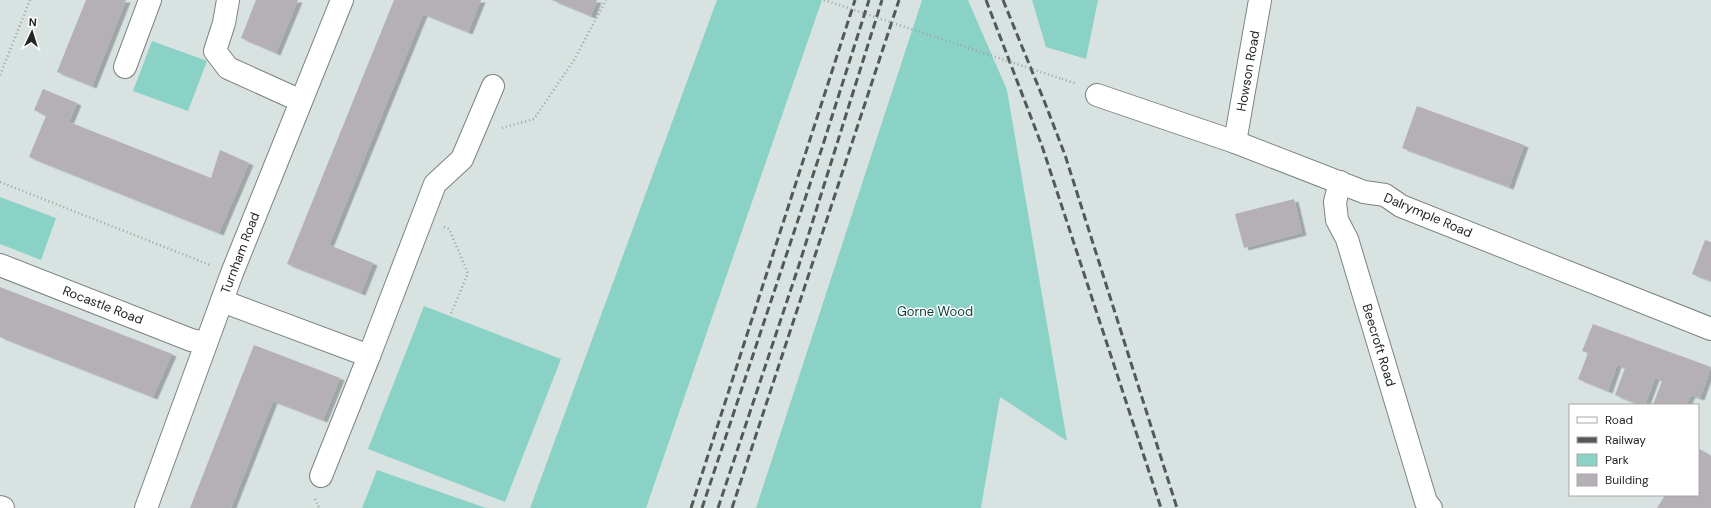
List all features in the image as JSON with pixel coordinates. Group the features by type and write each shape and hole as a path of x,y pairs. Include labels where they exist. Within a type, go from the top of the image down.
{"street":[{"path":"125,67 150,0"},
{"path":"228,0 224,24 215,51 228,68 301,101"},
{"name":"Turnham Road","path":"146,508 232,273 342,0"},
{"name":"Howson Road","path":"1235,142 1260,0"},
{"path":"321,476 435,184 462,159 493,86"},
{"name":"Dalrymple Road","path":"1097,95 1235,142 1364,192 1385,195 1401,206 1711,329"},
{"name":"Beecroft Road","path":"1340,182 1336,202 1337,220 1347,239 1426,502 1430,508"},
{"name":"Rocastle Road","path":"0,264 191,340 206,343"},
{"path":"222,301 368,356"},
{"path":"0,507 4,508"}],"path":[{"path":"0,75 30,0"},
{"path":"472,136 534,119 574,60 606,0"},
{"path":"824,0 1062,79"},
{"path":"0,182 232,273"},
{"path":"422,217 449,229 468,273 450,316"}],"green space":[{"path":"717,0 822,0 646,508 530,508"},
{"name":"Gorne Wood","path":"922,0 968,0 1007,90 1067,441 1000,397 981,508 756,508"},
{"path":"1032,0 1098,0 1086,59 1046,47"},
{"path":"152,41 207,61 188,111 133,91"},
{"path":"0,197 56,218 41,260 0,244"},
{"path":"424,306 561,359 505,502 368,449"},
{"path":"377,470 486,508 362,508"}],"building":[{"path":"86,0 126,0 92,86 57,72"},
{"path":"256,0 298,0 276,53 241,38"},
{"path":"394,0 481,0 468,32 423,14 329,245 373,263 361,293 287,264"},
{"path":"552,0 597,0 591,16"},
{"path":"43,89 77,103 69,122 211,178 220,150 249,163 219,233 29,157 46,116 34,110"},
{"path":"1417,106 1524,145 1509,187 1402,148"},
{"path":"1294,199 1302,233 1244,248 1235,214"},
{"path":"1705,240 1711,242 1711,281 1692,274"},
{"path":"0,287 172,354 153,397 0,337"},
{"path":"1593,324 1711,367 1700,398 1691,395 1686,404 1653,404 1662,381 1655,378 1645,404 1638,404 1615,395 1625,368 1617,365 1608,391 1578,379 1588,353 1582,351"},
{"path":"254,345 340,378 323,420 273,401 231,508 190,508"},
{"path":"1699,449 1711,456 1711,508 1657,508 1664,496 1699,496"}],"railway":[{"path":"691,508 855,0"},
{"path":"702,508 821,151 869,0"},
{"path":"718,508 799,265 882,0"},
{"path":"732,508 899,0"},
{"path":"986,0 1042,146 1161,508"},
{"path":"1003,0 1065,155 1177,508"}]}
